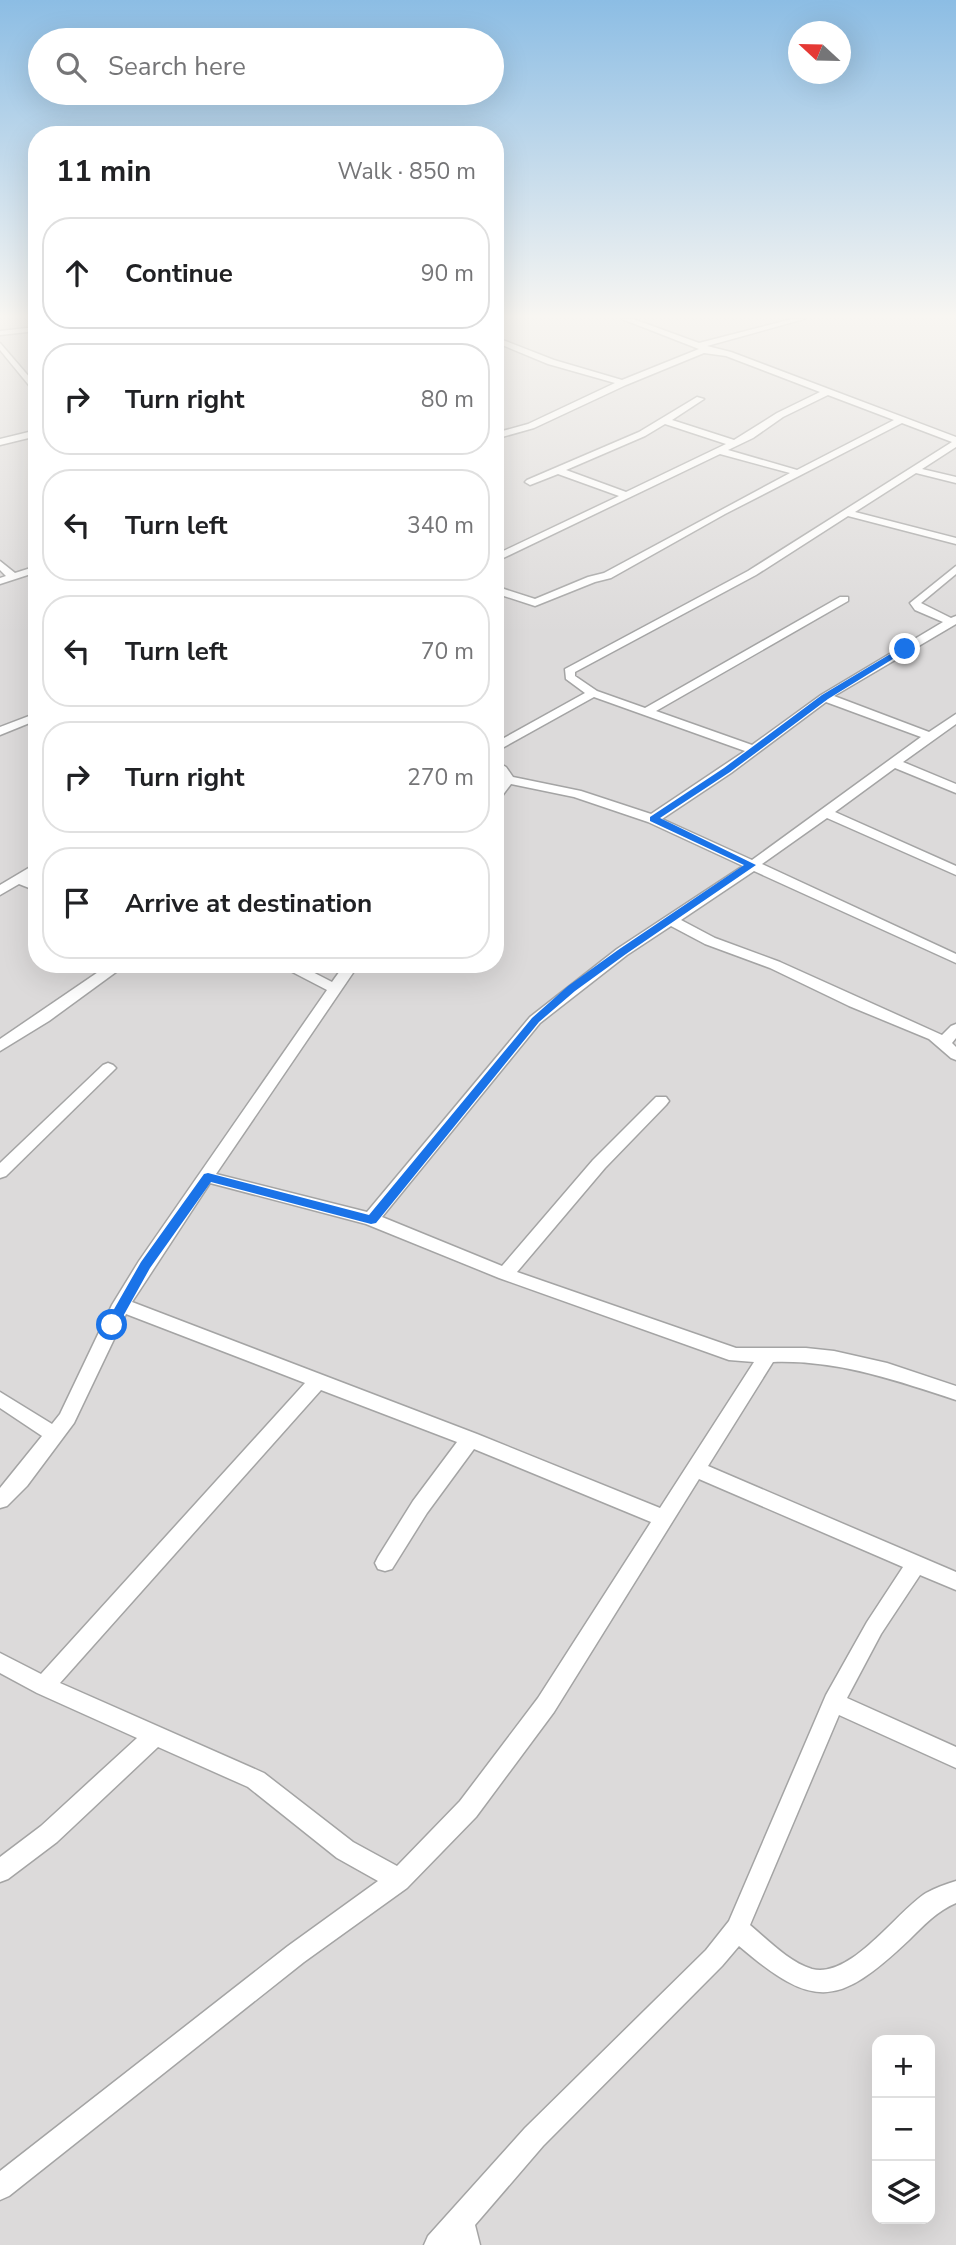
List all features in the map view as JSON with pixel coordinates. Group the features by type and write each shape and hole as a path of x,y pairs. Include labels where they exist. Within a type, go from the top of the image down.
{"street":[{"path":"504,434 536,424"},
{"path":"530,482 660,424"},
{"path":"674,424 733,443"},
{"path":"504,555 768,424"},
{"path":"504,592 536,603 592,579 607,576 722,512 894,424"},
{"path":"911,424 956,441"},
{"path":"0,442 28,435"},
{"path":"754,750 593,693 570,677 569,671 752,573 956,441"},
{"path":"717,450 799,473"},
{"path":"912,469 956,481"},
{"path":"557,470 625,495"},
{"path":"848,513 956,541"},
{"path":"0,564 13,577"},
{"path":"954,621 919,608 915,603 956,569"},
{"path":"0,581 28,572"},
{"path":"648,711 844,599"},
{"path":"653,819 754,750 825,697 954,621"},
{"path":"504,743 593,693"},
{"path":"825,697 929,736"},
{"path":"371,1220 535,1020 572,989 895,764 956,718"},
{"path":"0,731 28,720"},
{"path":"895,764 956,789"},
{"path":"504,773 508,780 577,794 653,819 956,959"},
{"path":"504,785 508,780"},
{"path":"825,813 956,871"},
{"path":"0,891 28,873"},
{"path":"18,879 28,883"},
{"path":"671,920 710,941 775,965 854,1003 934,1036 956,1055"},
{"path":"0,1046 107,973"},
{"path":"306,973 321,984 334,988"},
{"path":"0,1500 20,1480 55,1435 85,1384 121,1306 145,1265 208,1177 345,973"},
{"path":"944,1043 956,1030"},
{"path":"0,1171 108,1068"},
{"path":"505,1274 599,1164 661,1101"},
{"path":"208,1177 371,1220 505,1274 735,1355 830,1358 858,1363 956,1393"},
{"path":"121,1306 470,1439 665,1519"},
{"path":"0,2187 289,1960 399,1880 468,1809 546,1706 766,1358"},
{"path":"44,1686 318,1381"},
{"path":"0,1399 55,1435"},
{"path":"385,1563 420,1507 470,1439"},
{"path":"695,1469 956,1581"},
{"path":"437,2245 464,2233 534,2137 714,1958 737,1929 834,1702 874,1628 916,1564"},
{"path":"0,1662 44,1686 256,1780 345,1850 399,1880"},
{"path":"834,1702 956,1758"},
{"path":"0,1871 77,1809 153,1736"},
{"path":"737,1929 775,1961 795,1973 822,1982 849,1973 934,1901 956,1892"}],"shaded area":[{"path":"0,424 28,424 28,973 504,973 504,424 956,424 956,2245 0,2245"}],"route":[{"path":"112,1325 145,1265 208,1177 371,1220 535,1020 622,952 751,865 653,819 727,770 825,697 905,649"}]}
